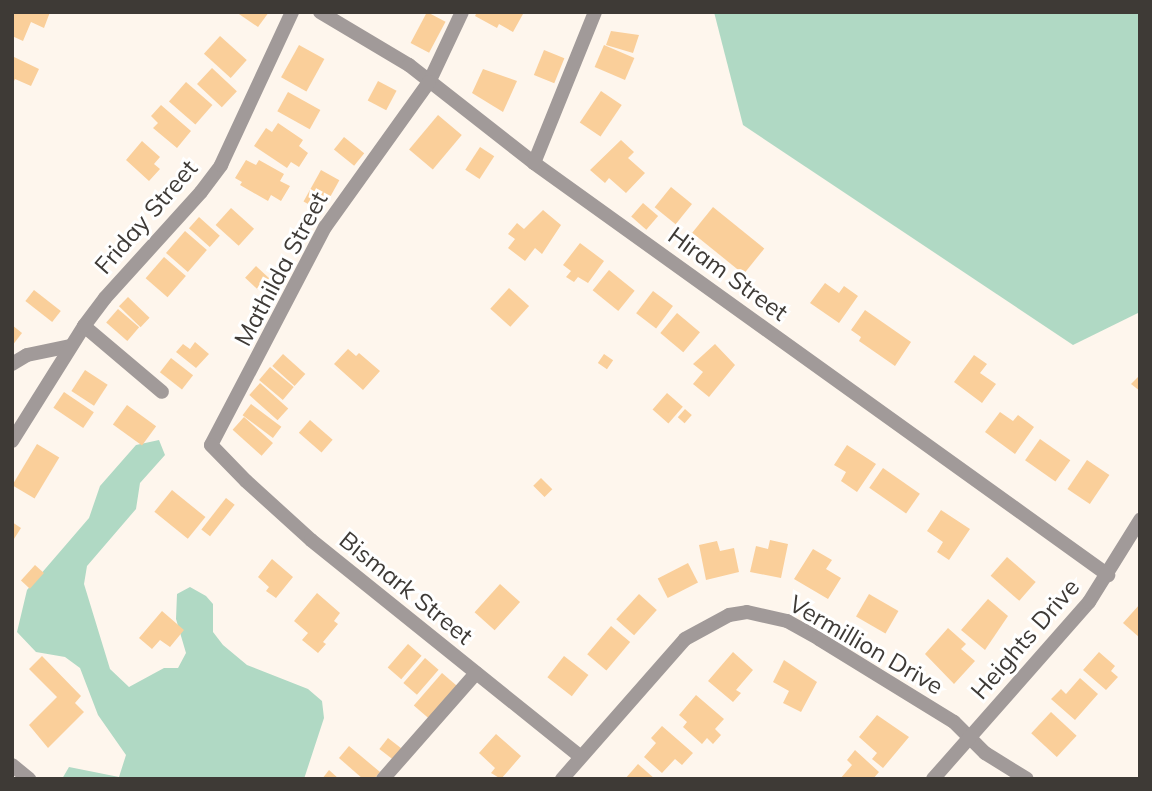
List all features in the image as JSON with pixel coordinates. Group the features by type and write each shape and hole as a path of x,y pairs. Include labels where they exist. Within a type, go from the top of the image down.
{"street":[{"name":"Friday Street","path":"12,441 84,326 221,165 292,12"},
{"name":"Hiram Street","path":"320,12 409,65 534,163 1108,575"},
{"name":"Mathilda Street","path":"211,445 325,227 429,82 462,12"},
{"path":"534,163 595,12"},
{"path":"84,326 162,393"},
{"path":"12,364 27,355 71,346"},
{"name":"Bismark Street","path":"211,445 311,540 581,757"},
{"name":"Heights Drive","path":"933,779 1089,602 1140,520"},
{"name":"Vermillion Drive","path":"562,779 685,639 729,615 747,612 787,621 808,633 954,722 985,753 1027,779"},
{"path":"383,779 476,673"},
{"path":"12,765 29,779"}],"green space":[{"path":"714,12 1140,12 1140,312 1073,345 743,125"},
{"path":"159,440 165,455 140,483 136,509 87,566 84,584 110,669 129,687 164,668 178,668 186,653 176,619 177,594 190,587 206,596 213,604 213,632 223,645 247,665 308,689 322,701 324,718 304,779 62,779 69,767 119,777 126,755 98,715 80,668 65,657 36,652 17,632 27,590 89,518 100,486 136,445"}],"building":[{"path":"12,12 50,12 44,28 31,22 23,41 12,36"},
{"path":"236,12 269,12 258,27"},
{"path":"427,12 446,22 429,53 411,43"},
{"path":"477,12 523,14 513,32 499,24 497,28 475,16"},
{"path":"611,31 639,35 633,53 606,45"},
{"path":"220,36 247,60 231,78 204,54"},
{"path":"299,45 324,59 306,91 281,77"},
{"path":"604,45 634,58 625,80 595,67"},
{"path":"544,50 564,58 554,83 534,75"},
{"path":"12,56 39,69 31,86 15,79 12,85"},
{"path":"212,68 237,91 222,107 197,84"},
{"path":"483,69 517,81 503,112 472,93"},
{"path":"378,81 397,91 386,110 368,100"},
{"path":"186,82 212,105 195,125 169,102"},
{"path":"601,91 622,105 600,136 580,123"},
{"path":"288,92 320,110 310,129 277,111"},
{"path":"161,105 191,131 177,148 153,128 158,123 151,116"},
{"path":"438,115 462,135 433,169 409,149"},
{"path":"278,123 303,140 299,146 308,153 299,167 291,162 287,168 254,146 266,128 272,132"},
{"path":"344,137 364,153 354,166 334,149"},
{"path":"621,140 634,152 628,158 645,173 626,193 609,178 605,183 590,170"},
{"path":"142,141 160,157 154,164 160,169 149,181 126,160"},
{"path":"480,147 494,156 480,179 465,170"},
{"path":"246,160 256,165 259,160 284,174 280,181 290,186 281,201 271,195 268,201 240,185 242,182 235,178"},
{"path":"321,170 339,180 322,212 304,201"},
{"path":"671,187 692,204 676,224 655,207"},
{"path":"643,203 658,216 646,230 631,217"},
{"path":"713,207 764,249 744,274 692,233"},
{"path":"231,208 254,229 239,246 216,225"},
{"path":"543,210 561,225 542,254 535,248 525,261 508,248 515,239 508,234 517,223 524,229"},
{"path":"199,217 220,236 210,247 189,228"},
{"path":"185,231 207,250 188,272 166,253"},
{"path":"580,243 604,261 588,283 578,277 574,282 566,277 571,271 563,265"},
{"path":"164,257 186,276 168,297 146,278"},
{"path":"256,266 269,278 258,290 245,278"},
{"path":"609,270 635,291 618,311 593,290"},
{"path":"825,283 839,293 844,286 858,296 839,323 810,303"},
{"path":"509,288 529,306 510,327 490,309"},
{"path":"34,290 61,311 52,322 25,301"},
{"path":"653,291 673,306 656,328 636,313"},
{"path":"128,297 150,318 141,327 119,306"},
{"path":"118,309 139,327 127,341 106,323"},
{"path":"865,310 911,342 895,366 859,341 861,337 851,330"},
{"path":"677,313 700,332 683,352 660,333"},
{"path":"12,325 22,333 12,346"},
{"path":"195,342 209,354 196,368 176,352 183,344 190,349"},
{"path":"715,344 735,365 709,397 693,384 703,372 693,364"},
{"path":"348,349 356,356 359,353 380,371 363,390 334,364"},
{"path":"283,354 305,374 295,386 272,366"},
{"path":"604,354 613,360 607,369 598,363"},
{"path":"974,355 987,364 980,373 996,384 982,403 954,382"},
{"path":"171,358 193,375 182,389 160,372"},
{"path":"270,367 294,387 283,400 259,380"},
{"path":"85,370 108,385 94,406 71,391"},
{"path":"1140,375 1140,391 1131,384"},
{"path":"260,383 288,408 278,420 249,395"},
{"path":"64,392 94,412 83,428 53,408"},
{"path":"667,393 683,407 668,423 653,410"},
{"path":"251,404 281,427 273,438 243,415"},
{"path":"127,405 156,426 142,446 113,424"},
{"path":"685,409 692,415 685,423 678,417"},
{"path":"1000,412 1013,421 1018,415 1034,427 1015,454 985,432"},
{"path":"244,417 273,443 262,456 233,430"},
{"path":"310,420 333,440 321,453 299,433"},
{"path":"1040,439 1070,460 1055,482 1025,460"},
{"path":"37,444 59,457 35,499 12,485"},
{"path":"847,445 876,464 857,492 841,481 846,472 834,465"},
{"path":"1087,460 1109,475 1090,504 1067,489"},
{"path":"883,468 920,494 906,513 869,488"},
{"path":"541,478 552,489 545,497 533,486"},
{"path":"172,490 205,517 188,539 154,512"},
{"path":"226,498 235,505 210,536 201,530"},
{"path":"941,510 970,529 949,560 937,552 943,542 927,531"},
{"path":"12,522 21,528 12,542"},
{"path":"770,540 788,544 781,578 750,572 756,546 768,549"},
{"path":"717,541 720,551 734,548 739,572 706,580 699,545"},
{"path":"813,549 832,560 826,569 841,578 828,599 794,579"},
{"path":"1007,557 1036,582 1019,601 991,576"},
{"path":"272,559 293,577 276,598 266,591 269,587 258,577"},
{"path":"688,563 698,583 668,598 658,578"},
{"path":"35,565 44,573 30,589 21,581"},
{"path":"500,584 520,602 495,630 475,612"},
{"path":"317,593 340,613 334,621 338,624 323,642 326,644 318,653 302,640 308,633 294,621"},
{"path":"639,594 657,610 634,635 616,619"},
{"path":"869,594 898,611 885,634 856,617"},
{"path":"988,599 1008,616 985,650 961,630"},
{"path":"1140,604 1140,638 1123,623"},
{"path":"162,611 184,630 170,647 160,640 152,649 139,638"},
{"path":"611,626 630,642 606,670 587,654"},
{"path":"948,628 966,644 961,649 975,661 954,684 925,654"},
{"path":"408,644 422,656 401,679 388,667"},
{"path":"733,652 753,670 736,690 741,693 733,702 708,681"},
{"path":"1099,652 1115,666 1111,671 1118,677 1106,690 1083,670"},
{"path":"42,656 81,696 75,703 84,712 48,748 29,725 57,697 29,669"},
{"path":"564,656 588,675 572,696 547,677"},
{"path":"425,658 439,670 417,695 403,683"},
{"path":"784,660 817,682 801,712 783,703 789,691 773,682"},
{"path":"442,673 457,686 429,719 414,705"},
{"path":"1080,678 1098,694 1075,720 1051,699 1061,689 1066,694"},
{"path":"696,695 724,719 715,729 721,735 713,744 707,738 702,744 683,727 687,722 679,715"},
{"path":"1051,712 1077,736 1057,757 1031,733"},
{"path":"877,715 909,737 883,768 872,759 877,753 859,737"},
{"path":"662,726 693,753 682,765 675,759 662,773 644,757 656,743 651,738"},
{"path":"496,734 521,756 501,779 491,773 495,768 479,753"},
{"path":"388,738 402,749 394,760 379,749"},
{"path":"349,746 380,772 374,779 363,779 339,758"},
{"path":"855,750 879,772 873,779 840,779 852,765 847,760"},
{"path":"638,764 655,779 625,779"},
{"path":"329,770 339,779 322,779"}]}
